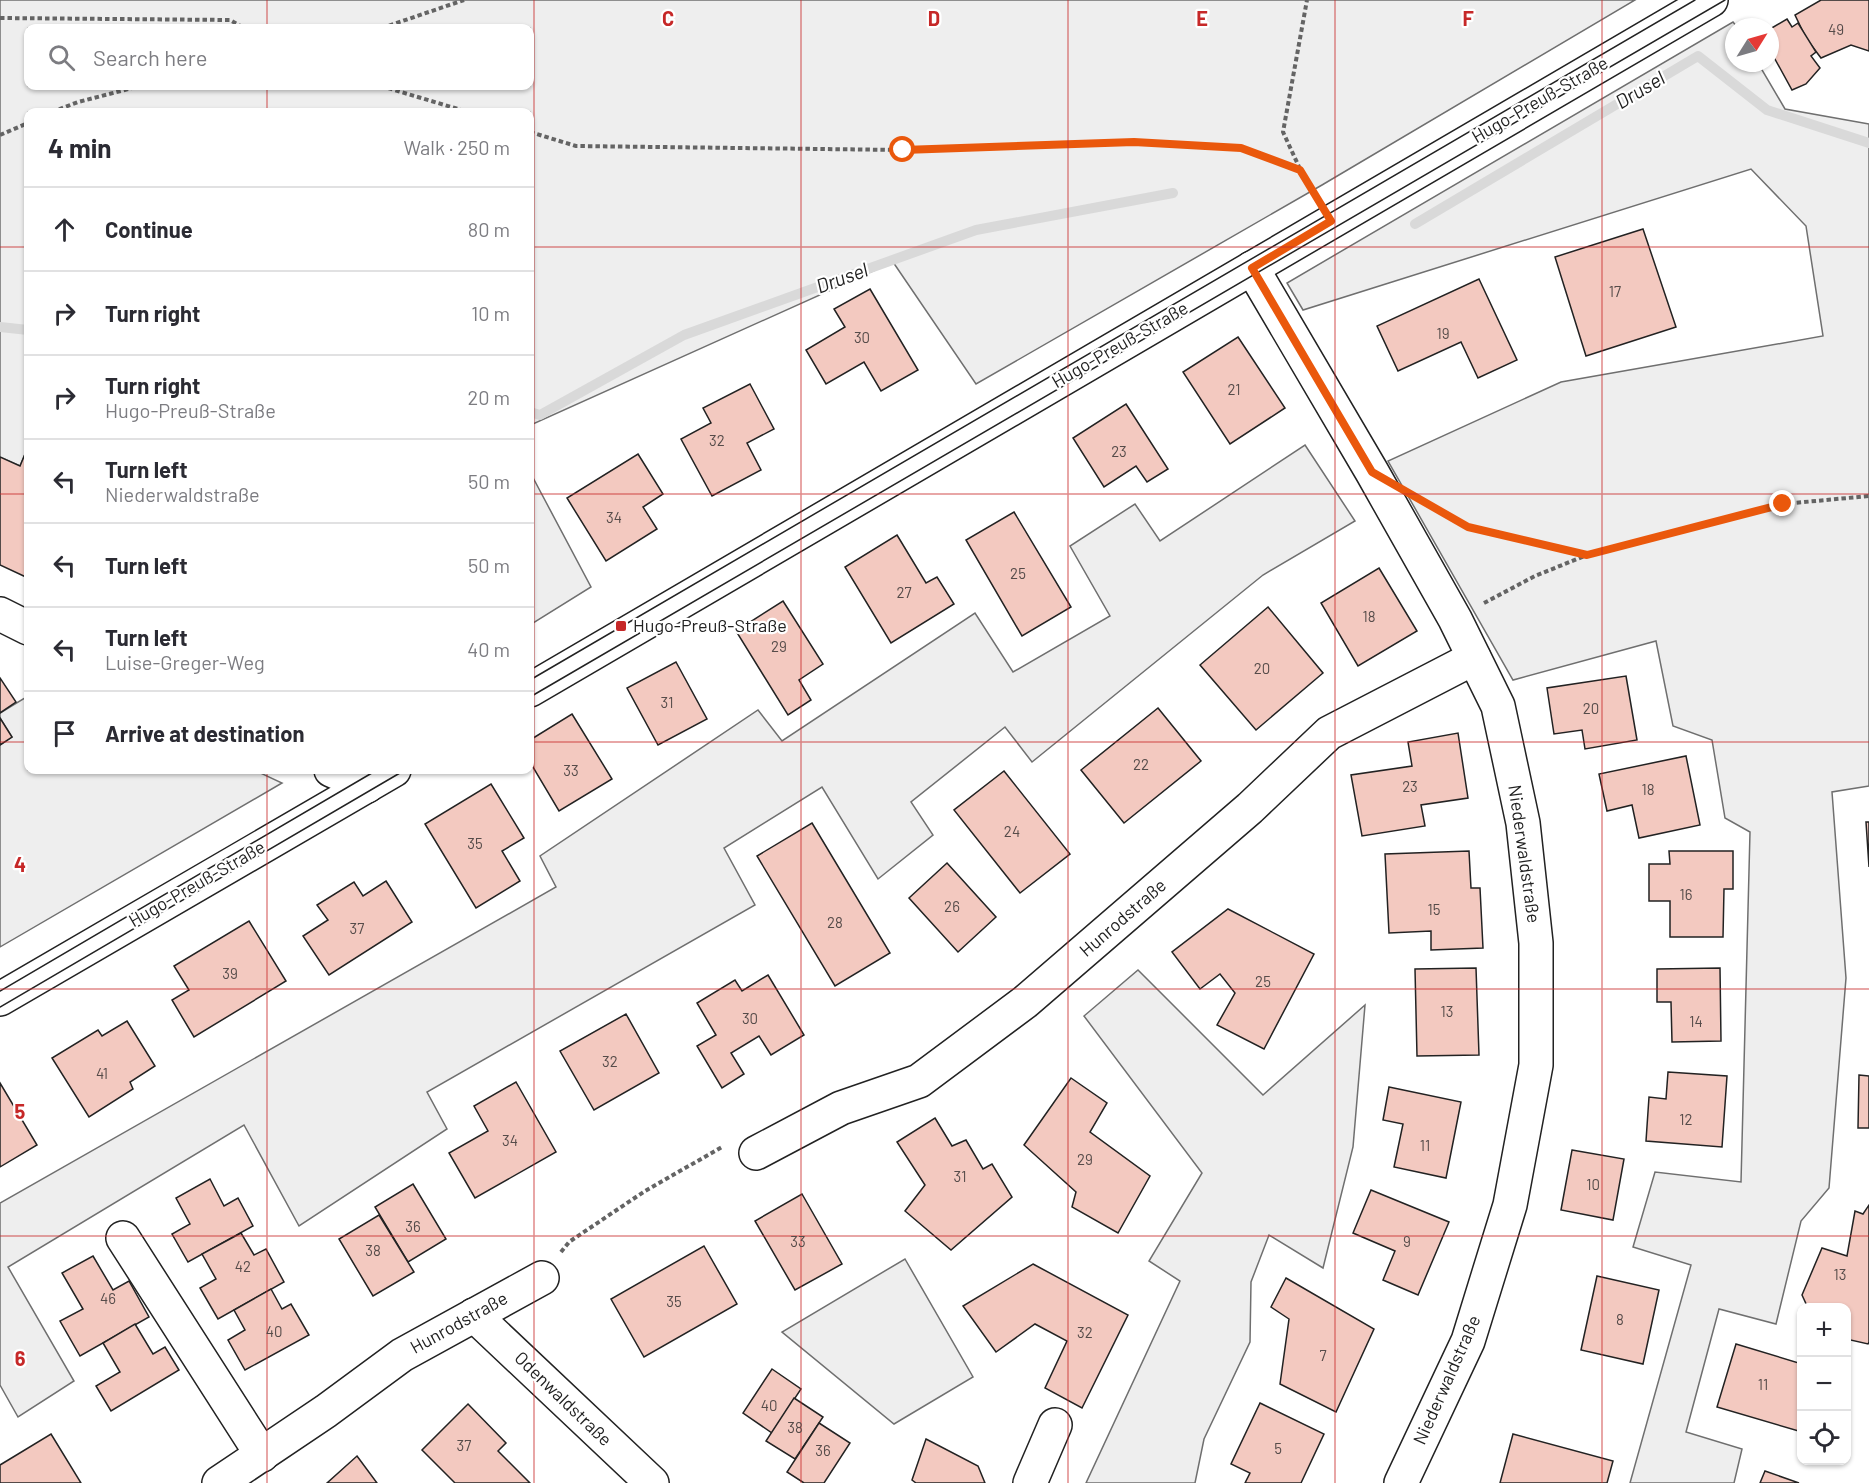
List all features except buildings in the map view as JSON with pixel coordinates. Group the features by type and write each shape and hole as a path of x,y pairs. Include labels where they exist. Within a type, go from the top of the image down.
{"street":[{"name":"Hugo-Preuß-Straße","path":"534,688 1711,0"},
{"name":"Niederwaldstraße","path":"1252,268 1372,472 1455,620 1498,706 1523,823 1536,943 1536,1065 1510,1205 1468,1341 1401,1483"},
{"path":"0,614 24,626"},
{"name":"Hunrodstraße","path":"756,1153 841,1108 919,1082 1025,1002 1250,808 1329,733 1474,658"},
{"path":"356,774 380,778"},
{"name":"Hugo-Preuß-Straße","path":"0,999 380,778"},
{"path":"123,1238 262,1455"},
{"name":"Hunrodstraße","path":"219,1483 402,1355 542,1278"},
{"name":"Odenwaldstraße","path":"474,1315 652,1483"},
{"path":"1030,1483 1055,1425"}],"path":[{"path":"393,24 464,0"},
{"path":"1307,0 1283,132 1300,170 1331,221"},
{"path":"0,18 230,20 237,24"},
{"path":"62,108 124,90"},
{"path":"394,90 455,108"},
{"path":"0,135 24,125"},
{"path":"534,133 576,146 903,150 1134,142 1241,148 1300,170"},
{"path":"1455,620 1535,576 1587,555 1783,504 1869,496"},
{"path":"1430,505 1468,527 1587,555"},
{"path":"542,1278 569,1242 645,1191 696,1164"}],"shaded area":[{"path":"0,0 1635,0 1322,185 976,384 893,262 534,424 534,108 24,108 24,456 20,466 0,457"},
{"path":"1725,27 1725,72 1763,72 1785,109 1869,124 1869,786 1832,792 1846,978 1829,1188 1801,1221 1776,1324 1719,1309 1686,1432 1742,1449 1734,1483 1630,1483 1691,1265 1633,1247 1655,1172 1741,1182 1750,832 1725,818 1712,740 1673,726 1656,641 1513,680 1388,461 1561,382 1823,336 1806,226 1751,169 1303,310 1287,283"},
{"path":"1305,445 1355,521 1263,575 1032,762 1005,727 911,802 933,835 878,879 822,787 724,848 755,905 427,1092 447,1129 299,1226 244,1125 8,1267 74,1381 18,1417 0,1385 0,1203 556,887 540,856 758,710 782,741 975,613 1013,672 1110,616 1070,546 1135,504 1160,541"},
{"path":"534,480 591,587 534,623"},
{"path":"24,698 24,774 263,774 282,783 0,947 0,745 12,737 0,718 0,713"},
{"path":"1138,970 1263,1095 1365,1005 1353,1147 1323,1268 1269,1235 1251,1282 1250,1342 1204,1439 1195,1483 1086,1483 1180,1281 1149,1261 1202,1173 1084,1016"},
{"path":"905,1259 973,1377 894,1424 782,1332"}],"waterway":[{"name":"Drusel","path":"1415,224 1698,56 1767,110 1869,143"},
{"name":"Drusel","path":"534,413 540,415 684,335 976,230 1173,193"},
{"name":"Drusel","path":"0,327 24,330"}],"tram line":[{"path":"534,678 1695,0"},
{"path":"534,695 1725,0"},
{"path":"0,991 370,774"},
{"path":"0,1007 398,774"}],"place":[{"name":"Hugo-Preuß-Straße","path":"621,626"}],"route":[{"path":"903,150 1134,142 1241,148 1300,170 1331,221 1252,268 1372,472 1468,527 1587,555 1783,504"}]}
